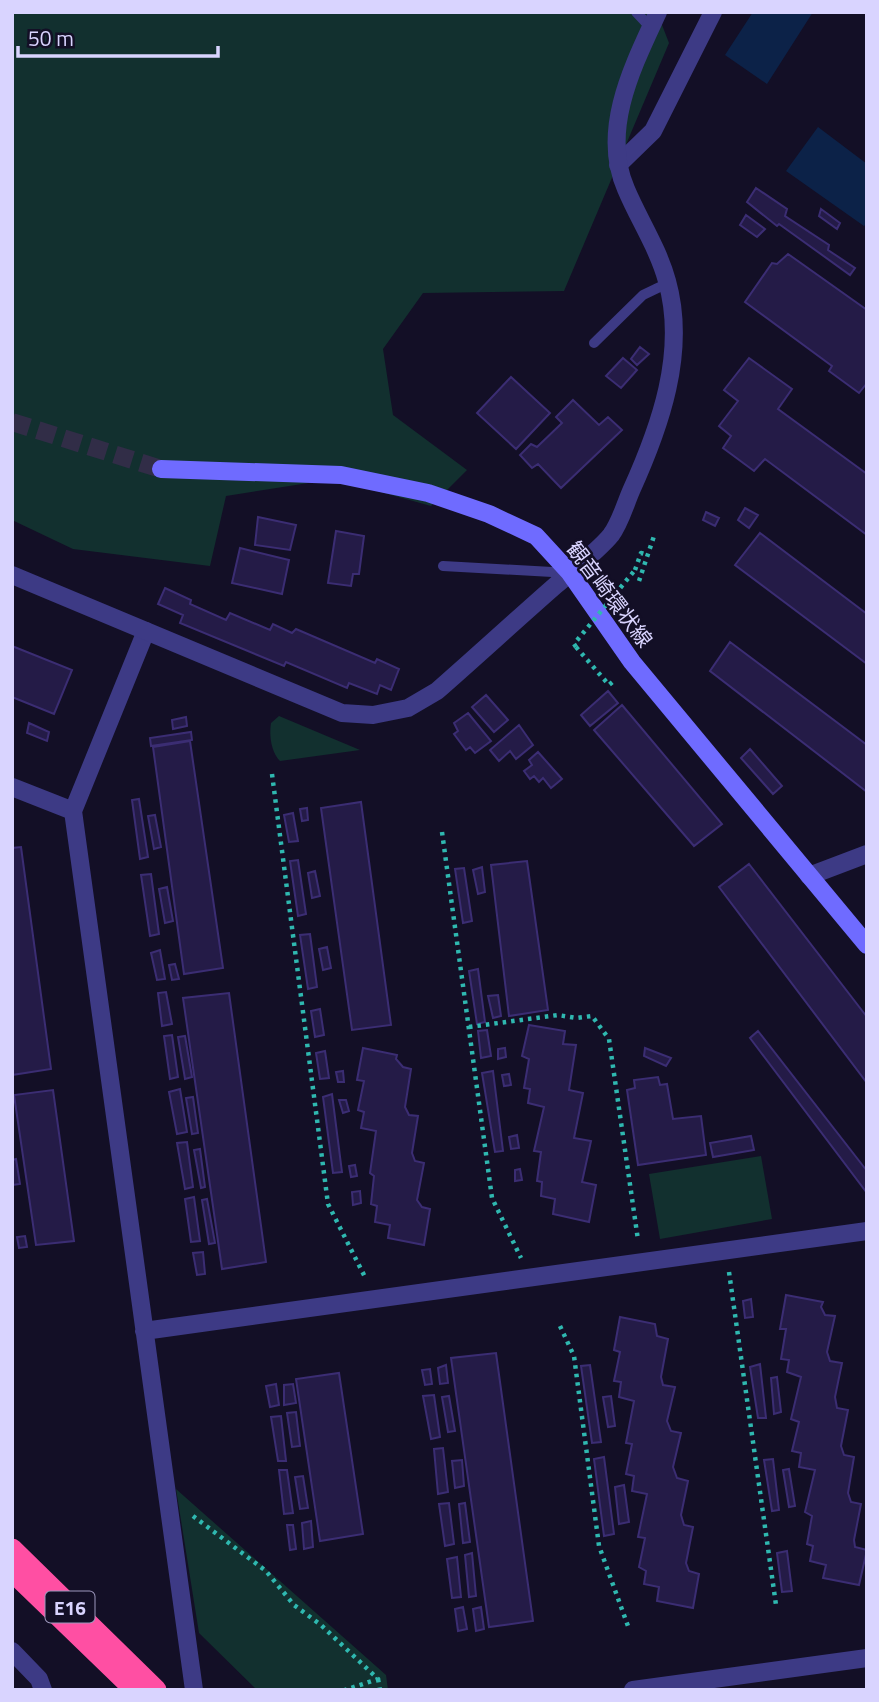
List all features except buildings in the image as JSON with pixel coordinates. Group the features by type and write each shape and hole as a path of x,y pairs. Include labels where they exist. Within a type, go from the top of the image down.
{"highway":[{"name":"E16","path":"12,1549 124,1669 135,1690"},
{"name":"E16","path":"12,1571 124,1669 156,1690"}],"main road":[{"name":"観音崎環状線","path":"161,469 341,475 428,493 489,514 536,536 570,573 632,662 867,945"}],"street":[{"path":"618,164 653,131 713,12"},
{"path":"12,575 342,713 373,715 408,708 437,691 611,535 646,458 668,392 673,354 673,317 668,283 656,248 625,188 618,164 615,133 621,104 654,20"},
{"path":"146,631 73,811 194,1690"},
{"path":"12,786 73,811"},
{"path":"809,876 867,854"},
{"path":"145,1331 867,1231"},
{"path":"12,1651 39,1679 43,1690"},
{"path":"633,1690 867,1658"}],"lane":[{"path":"636,12 654,20"},
{"path":"594,343 643,295 668,283"},
{"path":"443,566 570,573"}],"path":[{"path":"639,581 654,536"},
{"path":"615,680 609,685 574,644 635,570 641,553 648,555"},
{"path":"272,774 328,1204 376,1299"},
{"path":"442,832 492,1198 531,1277"},
{"path":"469,1027 558,1015 576,1018 592,1016 609,1039 641,1262"},
{"path":"726,1250 776,1605"},
{"path":"560,1326 574,1356 599,1546 628,1626"},
{"path":"167,1496 266,1572 294,1605 321,1625 378,1679 380,1690"},
{"path":"345,1690 378,1679"}],"green space":[{"path":"12,12 657,12 669,43 564,291 423,293 383,349 393,415 467,470 431,506 334,479 226,496 210,566 73,549 12,520"},
{"path":"279,716 360,750 280,761 273,748 270,733 271,723"},
{"path":"761,1156 772,1219 660,1239 649,1174"},
{"path":"176,1489 386,1675 388,1690 257,1690 199,1633"}],"water":[{"path":"753,12 813,12 767,84 725,55"},
{"path":"818,127 867,164 867,223 864,226 786,171"}],"tunnel":[{"path":"12,422 161,469"}]}
